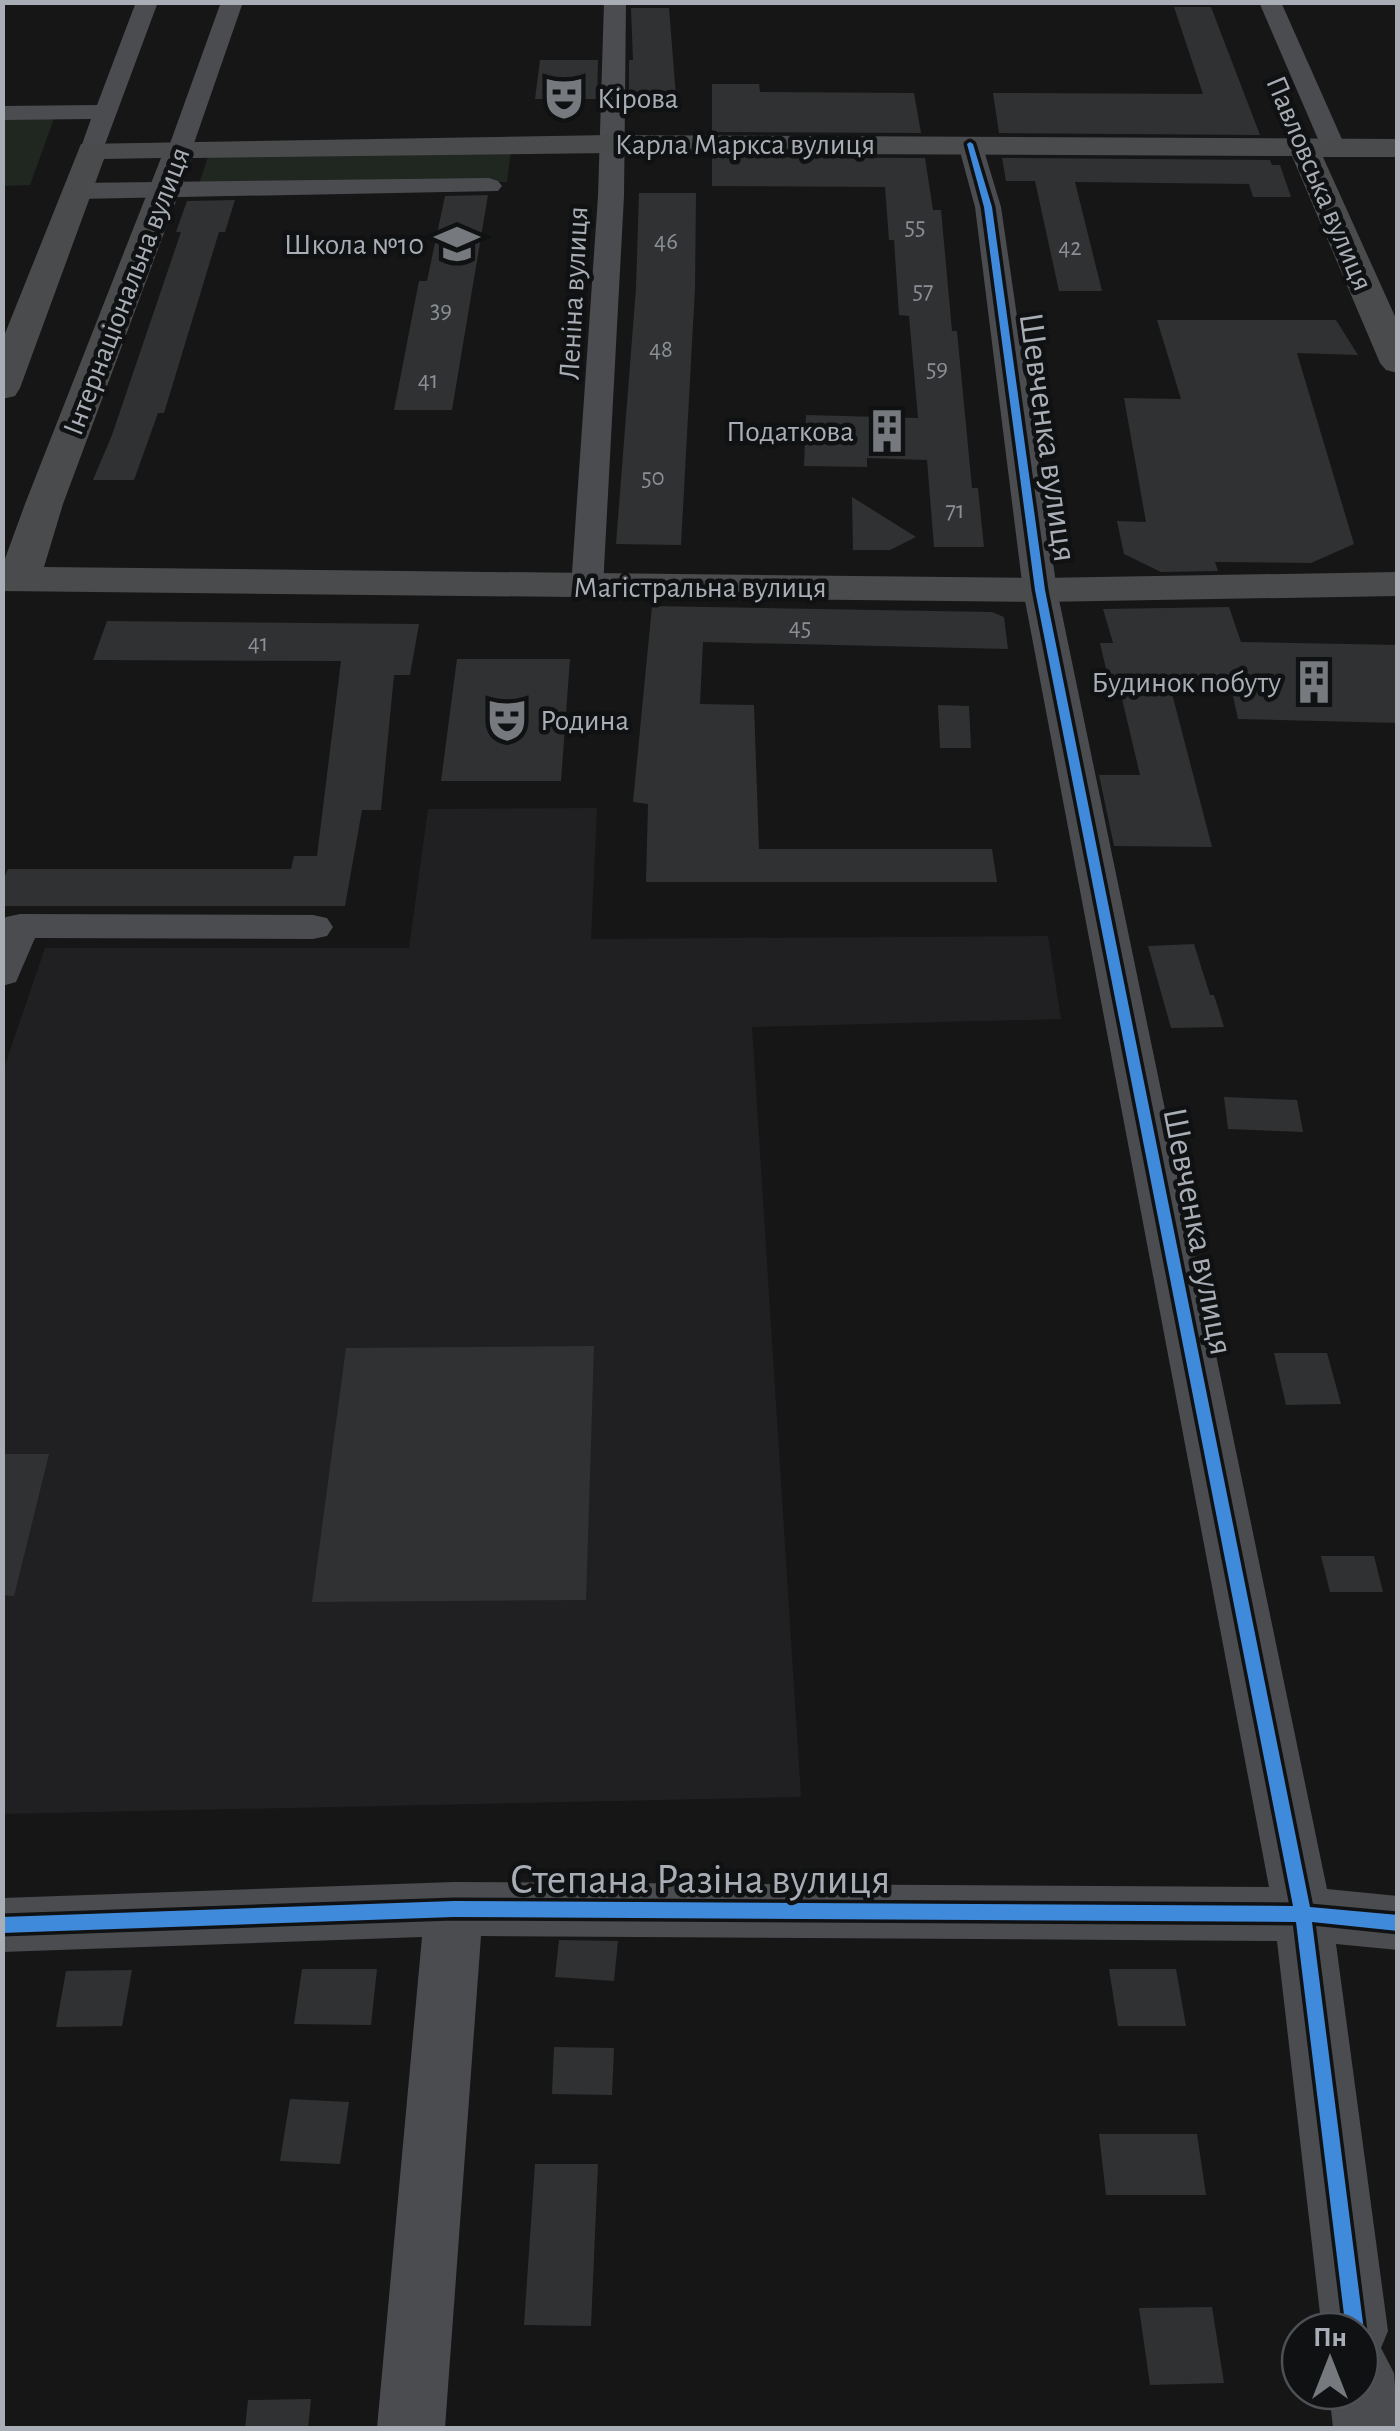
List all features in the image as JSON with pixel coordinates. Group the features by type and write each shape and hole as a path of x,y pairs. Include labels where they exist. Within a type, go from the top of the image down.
{"street":[{"path":"2,388 147,2"},
{"name":"Інтернаціональна вулиця","path":"11,579 168,190 232,2"},
{"name":"Леніна вулиця","path":"587,587 612,196 615,2"},
{"name":"Павловська вулиця","path":"1245,2 1260,38"},
{"name":"Павловська вулиця","path":"1270,2 1310,140 1398,363"},
{"path":"2,113 104,112"},
{"name":"Карла Маркса вулиця","path":"92,150 1310,140 1398,148"},
{"name":"Павловська вулиця","path":"1310,140 1398,292"},
{"name":"Шевченка вулиця","path":"970,144 988,207 1040,590 1303,1914 1353,2311"},
{"path":"77,191 489,186"},
{"name":"Магістральна вулиця","path":"11,579 1040,590 1398,584"},
{"path":"2,973 20,926 314,928"},
{"path":"411,2428 454,1909"},
{"name":"Степана Разіна вулиця","path":"2,1924 454,1909 1303,1914 1398,1923"}],"shaded area":[{"path":"3,116 55,116 30,185 3,186"},
{"path":"511,150 507,182 199,184 210,151"},
{"path":"597,808 591,939 1048,936 1061,1019 752,1027 801,1797 3,1814 2,1074 45,948 409,948 428,809"}],"building":[{"path":"1174,7 1211,7 1260,135 999,133 993,93 1203,94"},
{"path":"631,8 669,8 677,109 629,109 629,60 633,60"},
{"path":"540,60 598,60 597,99 535,99"},
{"path":"712,84 759,84 760,92 914,93 921,133 712,132"},
{"path":"712,157 925,158 933,210 941,210 972,488 978,488 984,547 934,547 927,460 867,458 867,467 804,466 806,415 918,418 909,316 899,315 894,240 889,240 885,187 712,186"},
{"path":"1002,158 1270,160 1272,165 1280,165 1291,197 1253,197 1249,184 1075,182 1102,291 1059,291 1035,181 1006,181"},
{"path":"639,193 696,193 695,288 681,545 616,544 636,288"},
{"path":"488,195 452,410 394,410 419,281 427,281 445,196"},
{"path":"235,200 225,232 219,232 164,413 158,413 134,480 93,480 181,232 176,232 187,201"},
{"path":"1157,320 1336,320 1358,355 1297,353 1354,544 1311,563 1215,562 1218,571 1161,572 1124,554 1117,521 1146,522 1124,398 1181,399"},
{"path":"852,497 916,537 890,550 853,550"},
{"path":"652,606 992,612 1004,617 1008,649 703,642 700,704 754,705 759,849 992,849 997,882 646,882 648,804 633,802"},
{"path":"1229,607 1241,642 1398,645 1398,723 1238,719 1230,682 1169,682 1212,847 1114,846 1099,775 1140,775 1118,682 1109,682 1100,643 1113,643 1103,609"},
{"path":"107,621 419,624 410,675 394,675 381,810 362,810 345,906 2,906 2,883 8,869 291,869 294,856 317,856 341,661 93,660"},
{"name":"Родина","path":"457,659 570,659 561,781 441,781"},
{"path":"938,705 969,706 971,748 940,748"},
{"path":"1194,944 1224,1027 1171,1028 1148,946"},
{"path":"1224,1097 1297,1100 1303,1132 1228,1129"},
{"path":"594,1346 586,1600 312,1602 346,1348"},
{"path":"1274,1353 1327,1353 1341,1404 1286,1405"},
{"path":"2,1454 49,1454 14,1596 2,1595"},
{"path":"1321,1556 1374,1556 1383,1592 1330,1592"},
{"path":"559,1940 618,1941 614,1981 555,1977"},
{"path":"302,1969 377,1969 371,2025 294,2024"},
{"path":"1109,1969 1176,1969 1186,2026 1118,2026"},
{"path":"132,1970 122,2026 56,2027 66,1971"},
{"path":"554,2047 614,2048 612,2095 552,2094"},
{"path":"290,2099 349,2102 340,2164 280,2161"},
{"path":"1099,2134 1197,2134 1206,2195 1106,2195"},
{"path":"535,2164 598,2164 591,2326 524,2325"},
{"path":"1212,2307 1224,2383 1150,2385 1139,2308"},
{"path":"311,2399 308,2428 245,2428 248,2400"}],"cycle path":[{"path":"970,144 988,207 1040,590 1303,1914 1353,2311"},
{"path":"2,1925 454,1909 1303,1914 1398,1923"}],"place":[{"name":"Кірова","path":"564,98"},
{"name":"Школа №10","path":"457,244"},
{"name":"Податкова","path":"887,431"},
{"name":"Будинок побуту","path":"1314,682"},
{"name":"Родина","path":"507,720"}]}
